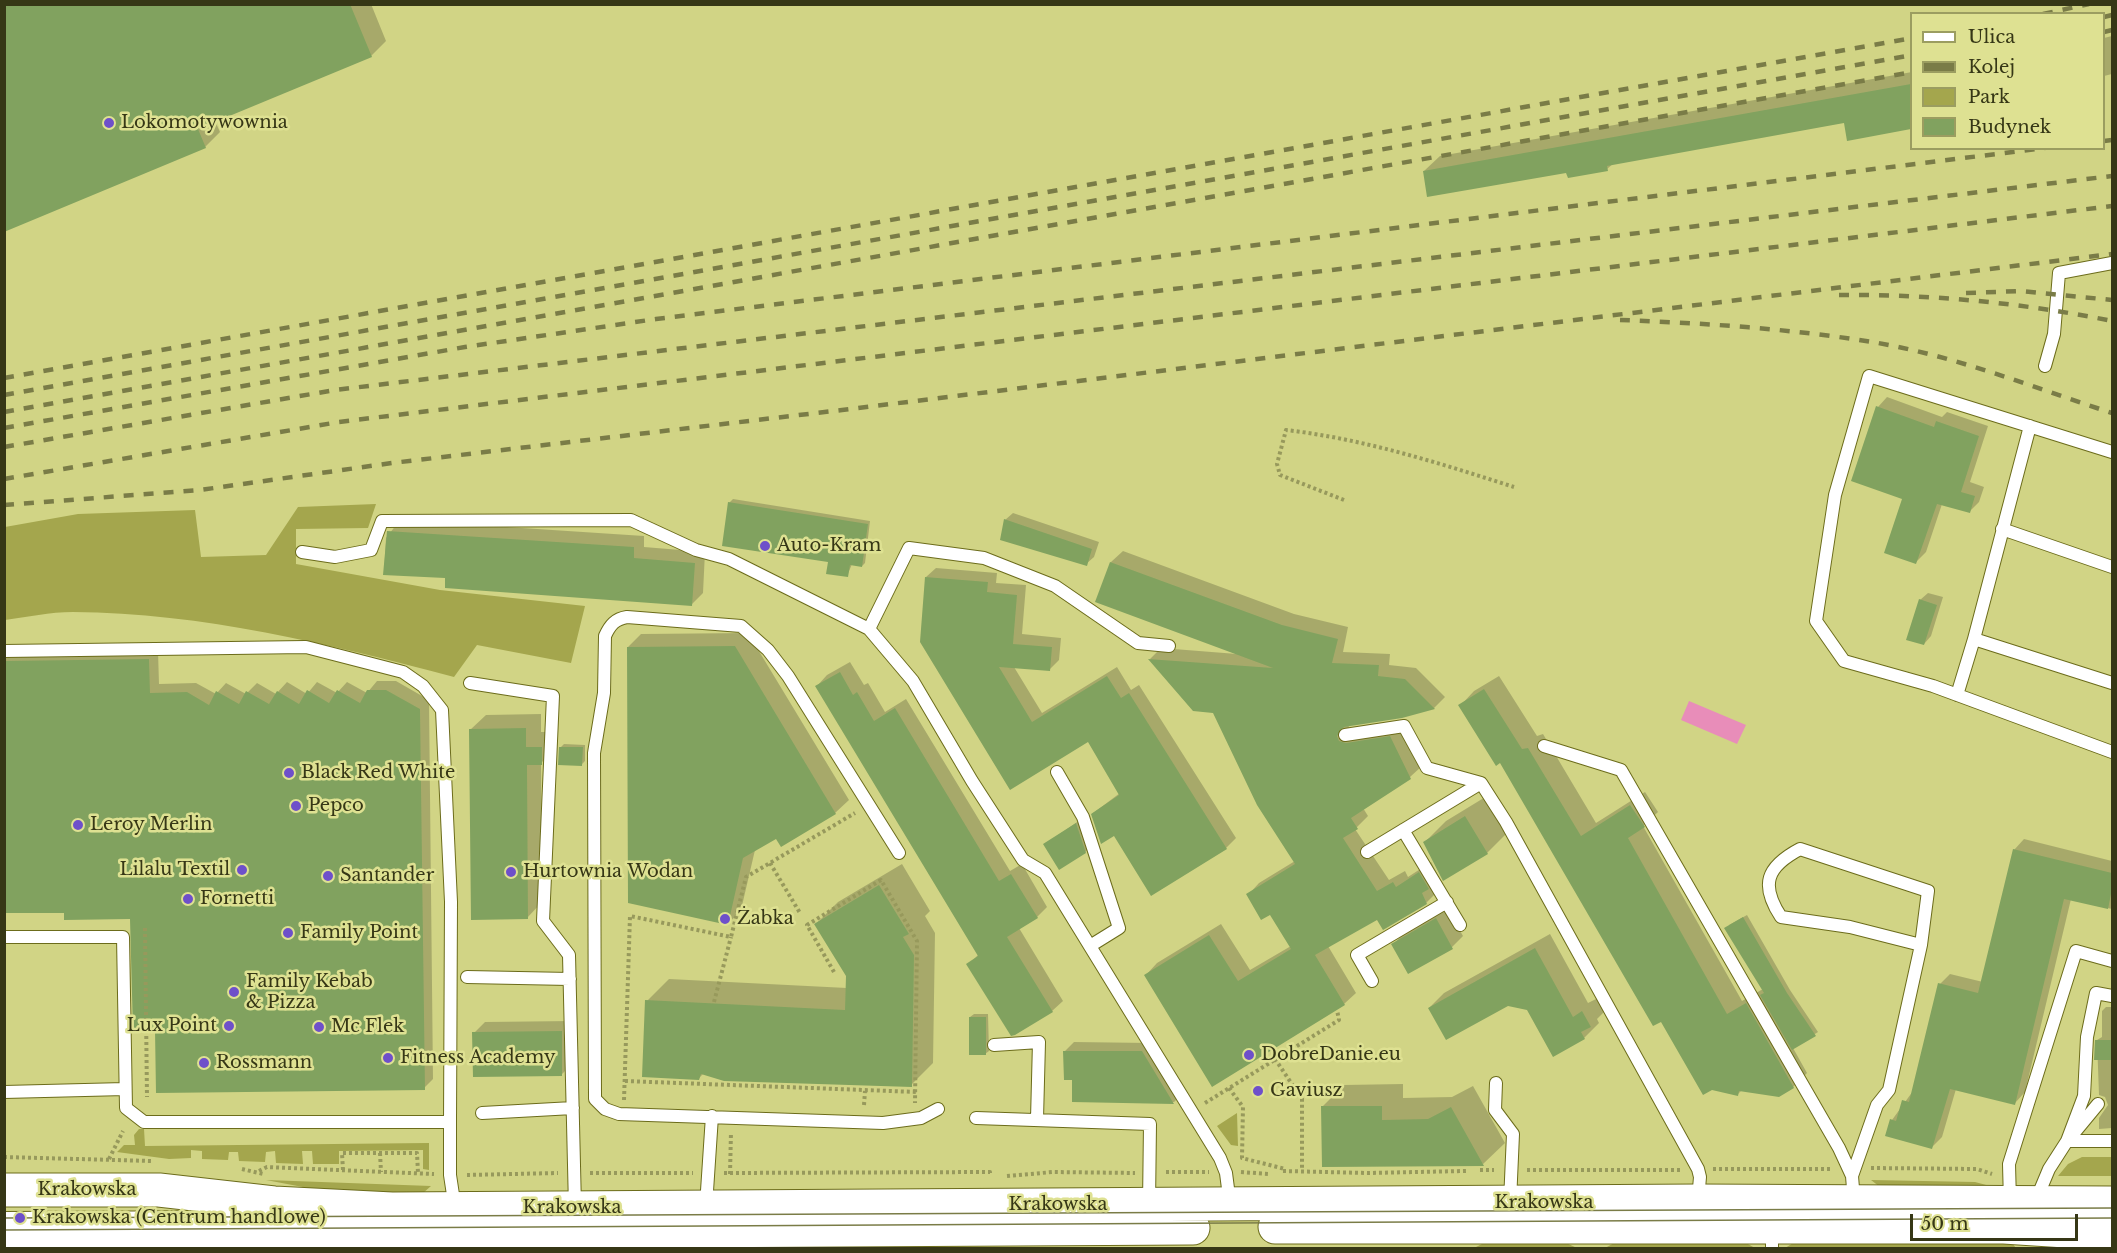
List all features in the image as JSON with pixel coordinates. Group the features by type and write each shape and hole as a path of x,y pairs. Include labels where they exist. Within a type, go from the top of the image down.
{"main road":[{"name":"Krakowska","path":"4,1190 159,1190 352,1209 449,1234 691,1227 1149,1205 1698,1201 1853,1189 2023,1210 2112,1234"},
{"name":"Krakowska","path":"4,1240 400,1241 449,1234 575,1208 691,1227 911,1236 1591,1234 1772,1239 2023,1210 2112,1203"}],"lane":[{"path":"2045,366 2054,334 2059,273 2112,263"},
{"path":"2112,452 1869,376 1835,495 1816,621 1844,661 1957,694 2112,752"},
{"path":"1957,694 1974,639 2030,426"},
{"path":"302,552 335,557 371,550 382,521 631,520 696,550 729,559 868,629 913,681 972,781 1023,860 1045,873 1220,1158 1226,1173 1230,1205"},
{"path":"2002,529 2112,567"},
{"path":"868,629 909,548 984,558 1055,586 1138,643 1169,646"},
{"path":"899,853 778,661 741,626 627,616 615,621 609,628 605,636 603,693 594,753 596,1099 605,1109 619,1114 883,1123 921,1118 938,1109"},
{"path":"1974,639 2112,683"},
{"path":"4,651 306,646 403,672 423,686 442,710 451,902 449,1234"},
{"path":"470,683 553,696 543,921 569,955 575,1208"},
{"path":"1345,735 1404,726 1427,768 1481,783 1506,822 1698,1169 1700,1177 1698,1201"},
{"path":"1544,746 1622,770 1839,1148 1853,1189"},
{"path":"1057,772 1083,817 1119,928 1090,946"},
{"path":"1367,852 1481,783"},
{"path":"1403,830 1460,925"},
{"path":"1853,1189 1877,1105 1889,1090 1921,945 1928,891 1800,849 1779,862 1770,873 1768,885 1771,902 1781,917 1850,927 1921,945"},
{"path":"1372,981 1357,955 1447,902"},
{"path":"4,937 123,937 126,987 126,1108 144,1122 450,1122"},
{"path":"2023,1210 2009,1164 2076,951 2112,961"},
{"path":"467,977 570,979"},
{"path":"2067,1141 2084,1096 2087,1037 2096,993 2112,996"},
{"path":"994,1045 1039,1042 1037,1119"},
{"path":"1497,1083 1495,1110 1513,1134 1510,1203"},
{"path":"4,1092 125,1089"},
{"path":"2023,1210 2067,1141 2098,1104"},
{"path":"482,1113 573,1108"},
{"path":"691,1227 712,1116"},
{"path":"976,1118 1150,1124 1149,1205"},
{"path":"2067,1141 2112,1141"},
{"path":"4,1218 284,1217 352,1209"}],"path":[{"path":"1344,500 1280,475 1277,464 1286,430 1316,433 1412,454 1514,487"},
{"path":"714,1002 746,877 869,805"},
{"path":"770,863 800,913"},
{"path":"834,972 807,925 881,880 917,941 917,1092 915,1107"},
{"path":"636,1101 624,1100 630,916 731,937"},
{"path":"145,928 147,1097"},
{"path":"1191,1111 1339,1020 1337,1010"},
{"path":"1275,1059 1302,1100 1302,1170"},
{"path":"625,1081 917,1092"},
{"path":"1229,1088 1243,1107 1242,1158 1284,1170 1367,1173 1466,1171"},
{"path":"864,1108 865,1091"},
{"path":"853,1108 874,1108"},
{"path":"730,1173 731,1117"},
{"path":"110,1159 123,1131"},
{"path":"343,1170 342,1153 417,1153 418,1173"},
{"path":"380,1153 381,1172"},
{"path":"259,1171 267,1167 438,1174"},
{"path":"1864,1168 1977,1169 2023,1210"},
{"path":"1709,1169 1836,1169"},
{"path":"1480,1170 1503,1170"},
{"path":"1520,1170 1682,1170"},
{"path":"717,1173 990,1172 990,1176"},
{"path":"1158,1172 1211,1172"},
{"path":"461,1175 568,1173"},
{"path":"585,1173 697,1173"},
{"path":"985,1180 1022,1173 1142,1173"}],"green space":[{"path":"376,504 368,528 296,529 296,564 440,590 585,606 571,663 477,645 454,677 313,642 218,624 122,614 73,612 5,620 5,527 78,514 195,510 201,557 266,555 298,507"},
{"path":"1237,1113 1238,1146 1231,1145 1217,1126"},
{"path":"139,1129 144,1129 145,1146 429,1143 429,1170 423,1169 423,1150 339,1151 339,1164 313,1164 312,1151 302,1151 303,1164 276,1163 275,1151 266,1152 265,1162 239,1161 238,1152 229,1152 228,1160 202,1159 202,1151 191,1150 191,1158 169,1159 117,1152 124,1145 135,1145 134,1135"},
{"path":"2082,1157 2112,1157 2112,1176 2058,1176 2068,1164"},
{"path":"266,1180 431,1186 422,1194 324,1191"},
{"path":"1871,1180 1975,1182 1990,1186 1880,1187"},
{"path":"1618,1241 1746,1243 1755,1248 1605,1248"},
{"path":"1486,1242 1564,1242 1577,1248 1476,1247"},
{"path":"1795,1242 2012,1243 2016,1248 1785,1248"}],"shaded area":[{"path":"1689,701 1746,725 1737,744 1681,720"}],"building":[{"name":"Lokomotywownia","path":"4,4 350,4 372,57 198,129 206,148 4,232"},
{"path":"1910,84 1910,129 1847,141 1844,123 1607,166 1608,171 1568,178 1566,173 1427,197 1423,171"},
{"path":"1876,406 1934,427 1936,421 1979,436 1961,492 1975,496 1970,513 1937,504 1916,564 1884,553 1902,499 1851,481"},
{"path":"728,502 868,524 862,567 850,565 848,577 826,574 828,562 722,546"},
{"path":"1004,519 1092,549 1087,566 1000,540"},
{"path":"387,531 634,547 634,558 695,563 692,606 445,588 445,578 383,575"},
{"path":"1110,562 1282,625 1338,639 1332,663 1379,665 1378,676 1405,679 1435,709 1402,718 1344,727 1337,736 1339,741 1346,743 1390,736 1411,779 1351,818 1358,829 1343,838 1377,891 1393,882 1396,887 1419,872 1429,889 1422,893 1427,904 1383,930 1377,920 1315,955 1345,1005 1212,1087 1144,975 1209,935 1238,981 1291,949 1270,915 1261,920 1246,894 1295,864 1257,805 1213,713 1193,711 1148,659 1273,668 1095,602"},
{"path":"925,577 988,582 987,592 1017,595 1013,644 1052,647 1050,671 999,667 1032,722 1107,676 1121,698 1129,693 1227,849 1151,896 1114,836 1101,844 1091,814 1119,795 1088,742 1010,790 920,642"},
{"path":"1919,599 1937,605 1924,645 1906,640"},
{"path":"735,646 836,814 781,847 776,839 743,858 728,925 628,903 627,647"},
{"name":"Family Point","path":"149,659 150,693 187,692 209,705 216,691 239,704 246,691 269,704 277,691 299,704 307,690 329,703 337,690 360,703 367,690 386,690 420,709 425,1090 156,1093 155,1030 133,1031 130,919 64,920 64,913 4,913 4,661"},
{"path":"840,672 853,695 857,692 874,721 895,708 999,881 1011,874 1038,918 1007,937 1053,1012 1015,1035 1011,1036 966,964 978,956 815,686"},
{"path":"1484,689 1522,749 1528,748 1581,836 1630,805 1645,827 1628,838 1727,1014 1746,1003 1794,1088 1779,1097 1739,1091 1738,1096 1712,1090 1703,1095 1661,1022 1653,1026 1500,763 1496,766 1458,705"},
{"path":"526,728 526,747 542,747 542,765 527,765 528,919 471,920 469,729"},
{"path":"559,747 583,747 582,766 558,765"},
{"path":"1465,816 1488,854 1443,881 1423,842"},
{"path":"1076,823 1086,853 1059,870 1043,844"},
{"path":"2013,849 2112,873 2108,909 2064,899 2015,1105 1950,1089 1932,1149 1885,1136 1890,1119 1896,1121 1902,1100 1909,1102 1938,983 1978,993"},
{"path":"879,885 909,934 903,937 914,955 912,1087 724,1081 701,1074 699,1080 642,1077 645,1000 845,1010 846,976 814,924"},
{"path":"1743,917 1787,993 1816,1036 1792,1050 1760,995 1764,993 1724,928"},
{"path":"1436,918 1453,949 1408,974 1391,944"},
{"path":"1535,948 1573,1017 1582,1011 1591,1027 1581,1032 1585,1039 1553,1057 1527,1010 1508,1006 1446,1040 1428,1008"},
{"path":"969,1017 986,1017 986,1055 969,1055"},
{"path":"562,1031 562,1076 473,1077 472,1032"},
{"path":"2095,1040 2112,1040 2112,1060 2094,1060"},
{"path":"1063,1051 1142,1051 1174,1104 1072,1102 1072,1080 1064,1080"},
{"path":"1321,1106 1382,1106 1382,1120 1428,1119 1451,1107 1484,1166 1322,1167"}],"tram line":[{"path":"4,1218 2112,1208"},
{"path":"4,1230 2112,1218"}],"railway":[{"path":"2052,12 2089,4"},
{"path":"2105,17 2112,15"},
{"path":"2105,32 2112,30"},
{"path":"4,378 1910,38"},
{"path":"4,395 1910,55"},
{"path":"4,412 1910,72"},
{"path":"2105,141 2112,140"},
{"path":"4,428 465,347 656,319 2029,150"},
{"path":"4,447 335,390 2112,176"},
{"path":"4,479 339,422 2112,206"},
{"path":"4,505 200,490 392,463 2112,254"},
{"path":"1966,293 2021,291 2112,300"},
{"path":"1839,295 1908,296 1977,301 2045,309 2112,321"},
{"path":"1620,320 1749,327 1878,343 1937,356 2112,413"}],"place":[{"name":"Lokomotywownia","path":"109,123"},
{"name":"Auto-Kram","path":"765,546"},
{"name":"Black Red White","path":"289,773"},
{"name":"Pepco","path":"296,806"},
{"name":"Leroy Merlin","path":"78,825"},
{"name":"Lilalu Textil","path":"242,870"},
{"name":"Hurtownia Wodan","path":"511,872"},
{"name":"Santander","path":"328,876"},
{"name":"Fornetti","path":"188,899"},
{"name":"Żabka","path":"725,919"},
{"name":"Family Point","path":"288,933"},
{"name":"Family Kebab & Pizza","path":"234,992"},
{"name":"Lux Point","path":"229,1026"},
{"name":"Mc Flek","path":"319,1027"},
{"name":"DobreDanie.eu","path":"1249,1055"},
{"name":"Fitness Academy","path":"388,1058"},
{"name":"Rossmann","path":"204,1063"},
{"name":"Gaviusz","path":"1258,1091"},
{"name":"Krakowska (Centrum handlowe)","path":"20,1218"}]}
